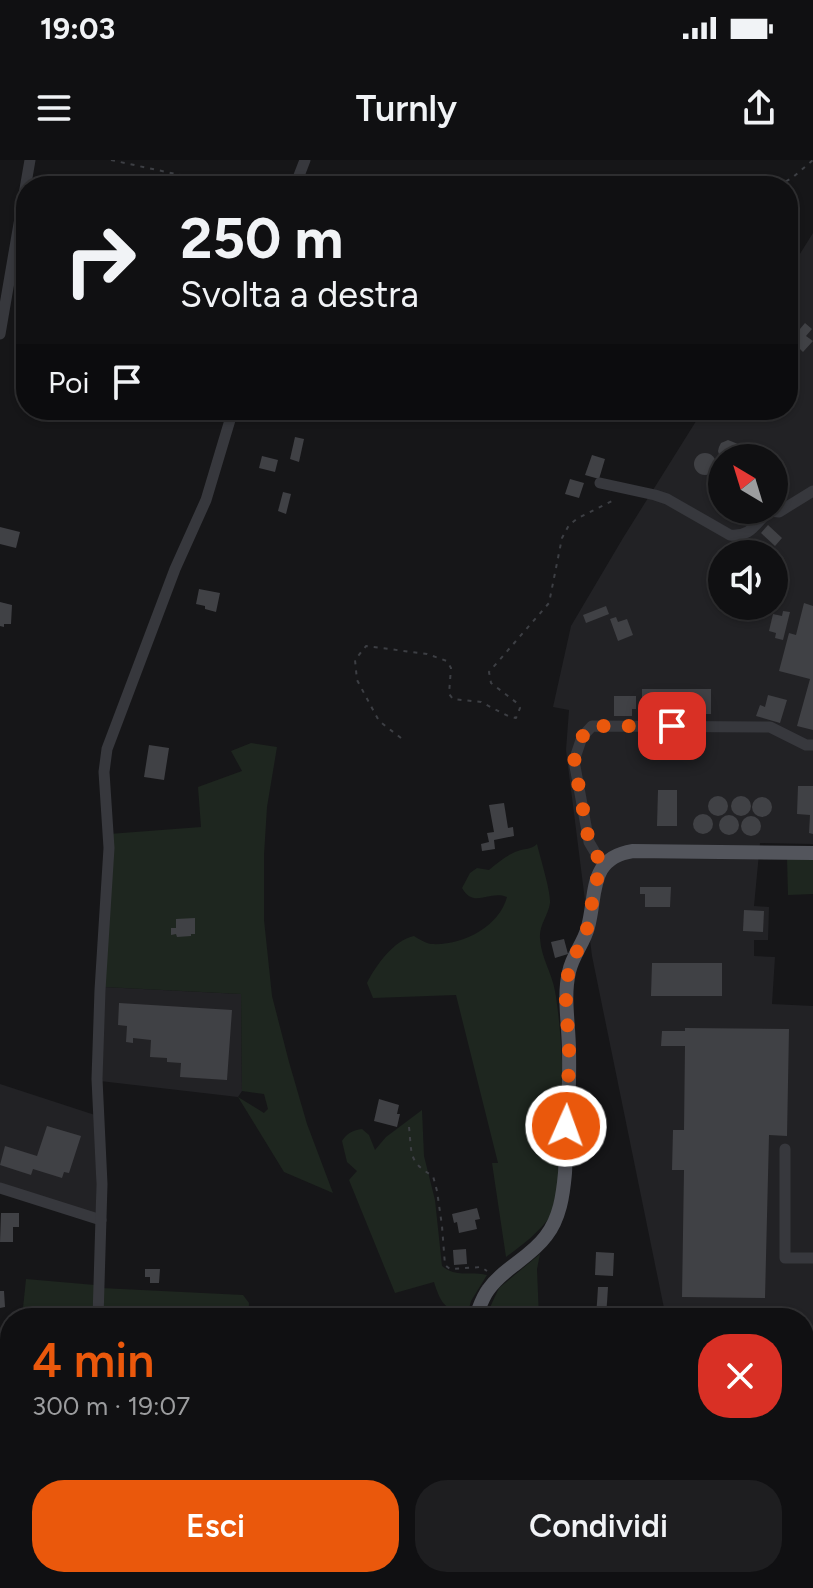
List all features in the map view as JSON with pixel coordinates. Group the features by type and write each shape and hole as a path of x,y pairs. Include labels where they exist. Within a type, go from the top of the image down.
{"main road":[{"path":"479,1308 487,1291 539,1244 559,1212 565,1175 569,1052 567,981 569,968 587,931 595,884 603,866 617,855 633,851 813,853"}],"street":[{"path":"0,334 16,240"},
{"path":"97,1308 102,1148 97,1079 109,848 104,772 107,749 175,569 206,500 230,420"},
{"path":"600,483 667,499 730,535 742,536 769,511 779,512 813,491"},
{"path":"603,866 589,842 574,761 582,737 592,726 770,727 806,745 813,745"},
{"path":"785,1149 785,1258 813,1258"},
{"path":"0,1188 101,1220"}],"path":[{"path":"111,160 185,176"},
{"path":"794,176 813,160"},
{"path":"401,738 379,721 357,680 355,660 366,646 427,654 447,661 451,668 449,694 453,699 481,702 516,718 520,708 491,683 489,672 549,603 562,538 569,525 630,490"},
{"path":"409,1127 414,1162 433,1176 437,1191 445,1265 450,1269 481,1267 499,1278"}],"shaded area":[{"path":"813,233 813,844 760,843 754,906 769,907 768,940 754,940 754,956 775,957 772,1004 813,1006 813,1308 664,1308 592,956 566,750 569,710 553,707 571,626 697,420 798,420 798,257"},
{"path":"251,743 277,747 267,807 264,855 264,920 272,996 307,1124 333,1193 284,1172 238,1097 264,1113 268,1109 264,1094 242,1091 241,994 104,987 109,834 201,827 198,787 242,771 231,751"},
{"path":"537,844 550,898 540,938 555,991 561,1039 564,1106 561,1172 551,1215 536,1233 506,1257 492,1163 498,1163 456,995 373,998 367,983 386,954 407,938 414,936 429,943 443,944 467,938 488,926 503,908 507,897 471,897 462,888 470,873 477,868 489,870 510,854"},
{"path":"787,857 813,858 813,894 788,895"},
{"path":"104,987 241,994 242,1091 238,1097 100,1081"},
{"path":"0,1084 98,1116 96,1222 0,1193"},
{"path":"422,1110 424,1156 435,1200 442,1266 458,1273 487,1275 469,1308 450,1308 444,1304 434,1282 395,1293 349,1180 357,1171 347,1162 342,1141 353,1131 362,1129 369,1135 375,1150 386,1137"},
{"path":"540,1254 537,1269 539,1308 490,1308 499,1288"},
{"path":"26,1279 95,1285 96,1308 23,1308"},
{"path":"101,1288 243,1295 249,1303 249,1308 102,1308"}],"building":[{"path":"805,323 812,329 806,336 813,341 803,352 798,347 798,331"},
{"path":"295,437 304,439 299,462 290,459"},
{"path":"708,454 708,474 705,475 697,472 694,464 697,456"},
{"path":"592,455 605,459 599,479 585,475"},
{"path":"262,456 278,460 275,472 259,468"},
{"path":"570,479 584,483 579,498 565,494"},
{"path":"283,492 291,494 286,514 278,511"},
{"path":"768,525 782,538 769,540 761,533"},
{"path":"0,527 20,532 16,548 0,544"},
{"path":"199,589 220,593 216,612 196,604"},
{"path":"0,602 12,605 11,624 4,624 4,627 0,626"},
{"path":"804,603 813,606 813,730 797,726 810,679 779,671 789,633 796,635"},
{"path":"606,606 609,614 586,623 583,615"},
{"path":"616,617 618,622 627,619 633,635 618,641 610,619"},
{"path":"772,620 788,620 783,640 775,638 776,633 769,631"},
{"path":"642,689 711,689 711,714 642,714"},
{"path":"768,695 787,700 780,723 756,716 760,705 765,707"},
{"path":"614,696 636,696 636,709 632,709 632,716 614,716"},
{"path":"149,745 169,748 164,780 144,777"},
{"path":"798,786 813,786 813,834 809,833 810,815 797,814"},
{"path":"658,790 677,790 677,826 657,826"},
{"path":"718,796 725,799 728,806 725,813 718,816 711,813 708,806 711,799"},
{"path":"741,796 748,799 751,806 748,813 741,816 734,813 731,806 734,799"},
{"path":"762,797 769,800 772,807 769,814 762,817 755,814 752,807 755,800"},
{"path":"504,803 508,828 513,827 514,836 494,840 495,849 482,851 481,844 489,842 487,833 494,832 489,805"},
{"path":"703,814 710,817 713,824 710,831 703,834 696,831 693,824 696,817"},
{"path":"729,815 736,818 739,825 736,832 729,835 722,832 719,825 722,818"},
{"path":"751,816 758,819 761,826 758,833 751,836 744,833 741,826 744,819"},
{"path":"640,887 671,887 670,907 645,907 645,894 640,894"},
{"path":"744,910 764,911 763,932 743,931"},
{"path":"195,918 195,934 171,935 171,928 176,928 176,919"},
{"path":"564,939 568,954 555,958 551,942"},
{"path":"652,963 722,963 722,996 651,996"},
{"path":"119,1003 232,1010 227,1080 180,1077 181,1063 150,1057 151,1040 133,1038 133,1043 126,1042 127,1026 118,1025"},
{"path":"685,1028 789,1029 787,1136 769,1135 765,1298 682,1297 684,1170 672,1170 673,1130 684,1130 685,1046 661,1046 662,1031 685,1031"},
{"path":"379,1099 399,1105 397,1127 374,1121"},
{"path":"47,1126 81,1136 69,1173 64,1172 62,1178 33,1169 31,1175 0,1165 5,1146 37,1156"},
{"path":"477,1208 480,1219 475,1220 477,1229 459,1233 452,1214"},
{"path":"1,1213 19,1213 19,1227 13,1227 13,1242 0,1242"},
{"path":"466,1249 467,1264 454,1265 453,1250"},
{"path":"596,1252 614,1253 613,1276 595,1275"},
{"path":"145,1269 160,1269 159,1283 150,1283 150,1277 145,1277"},
{"path":"598,1287 608,1287 607,1308 597,1308"},
{"path":"0,1291 4,1291 5,1307 0,1308"}],"route":[{"path":"566,1126 569,1052 567,981 569,968 587,931 595,884 603,866 589,842 574,761 582,737 592,726 672,726"}]}
